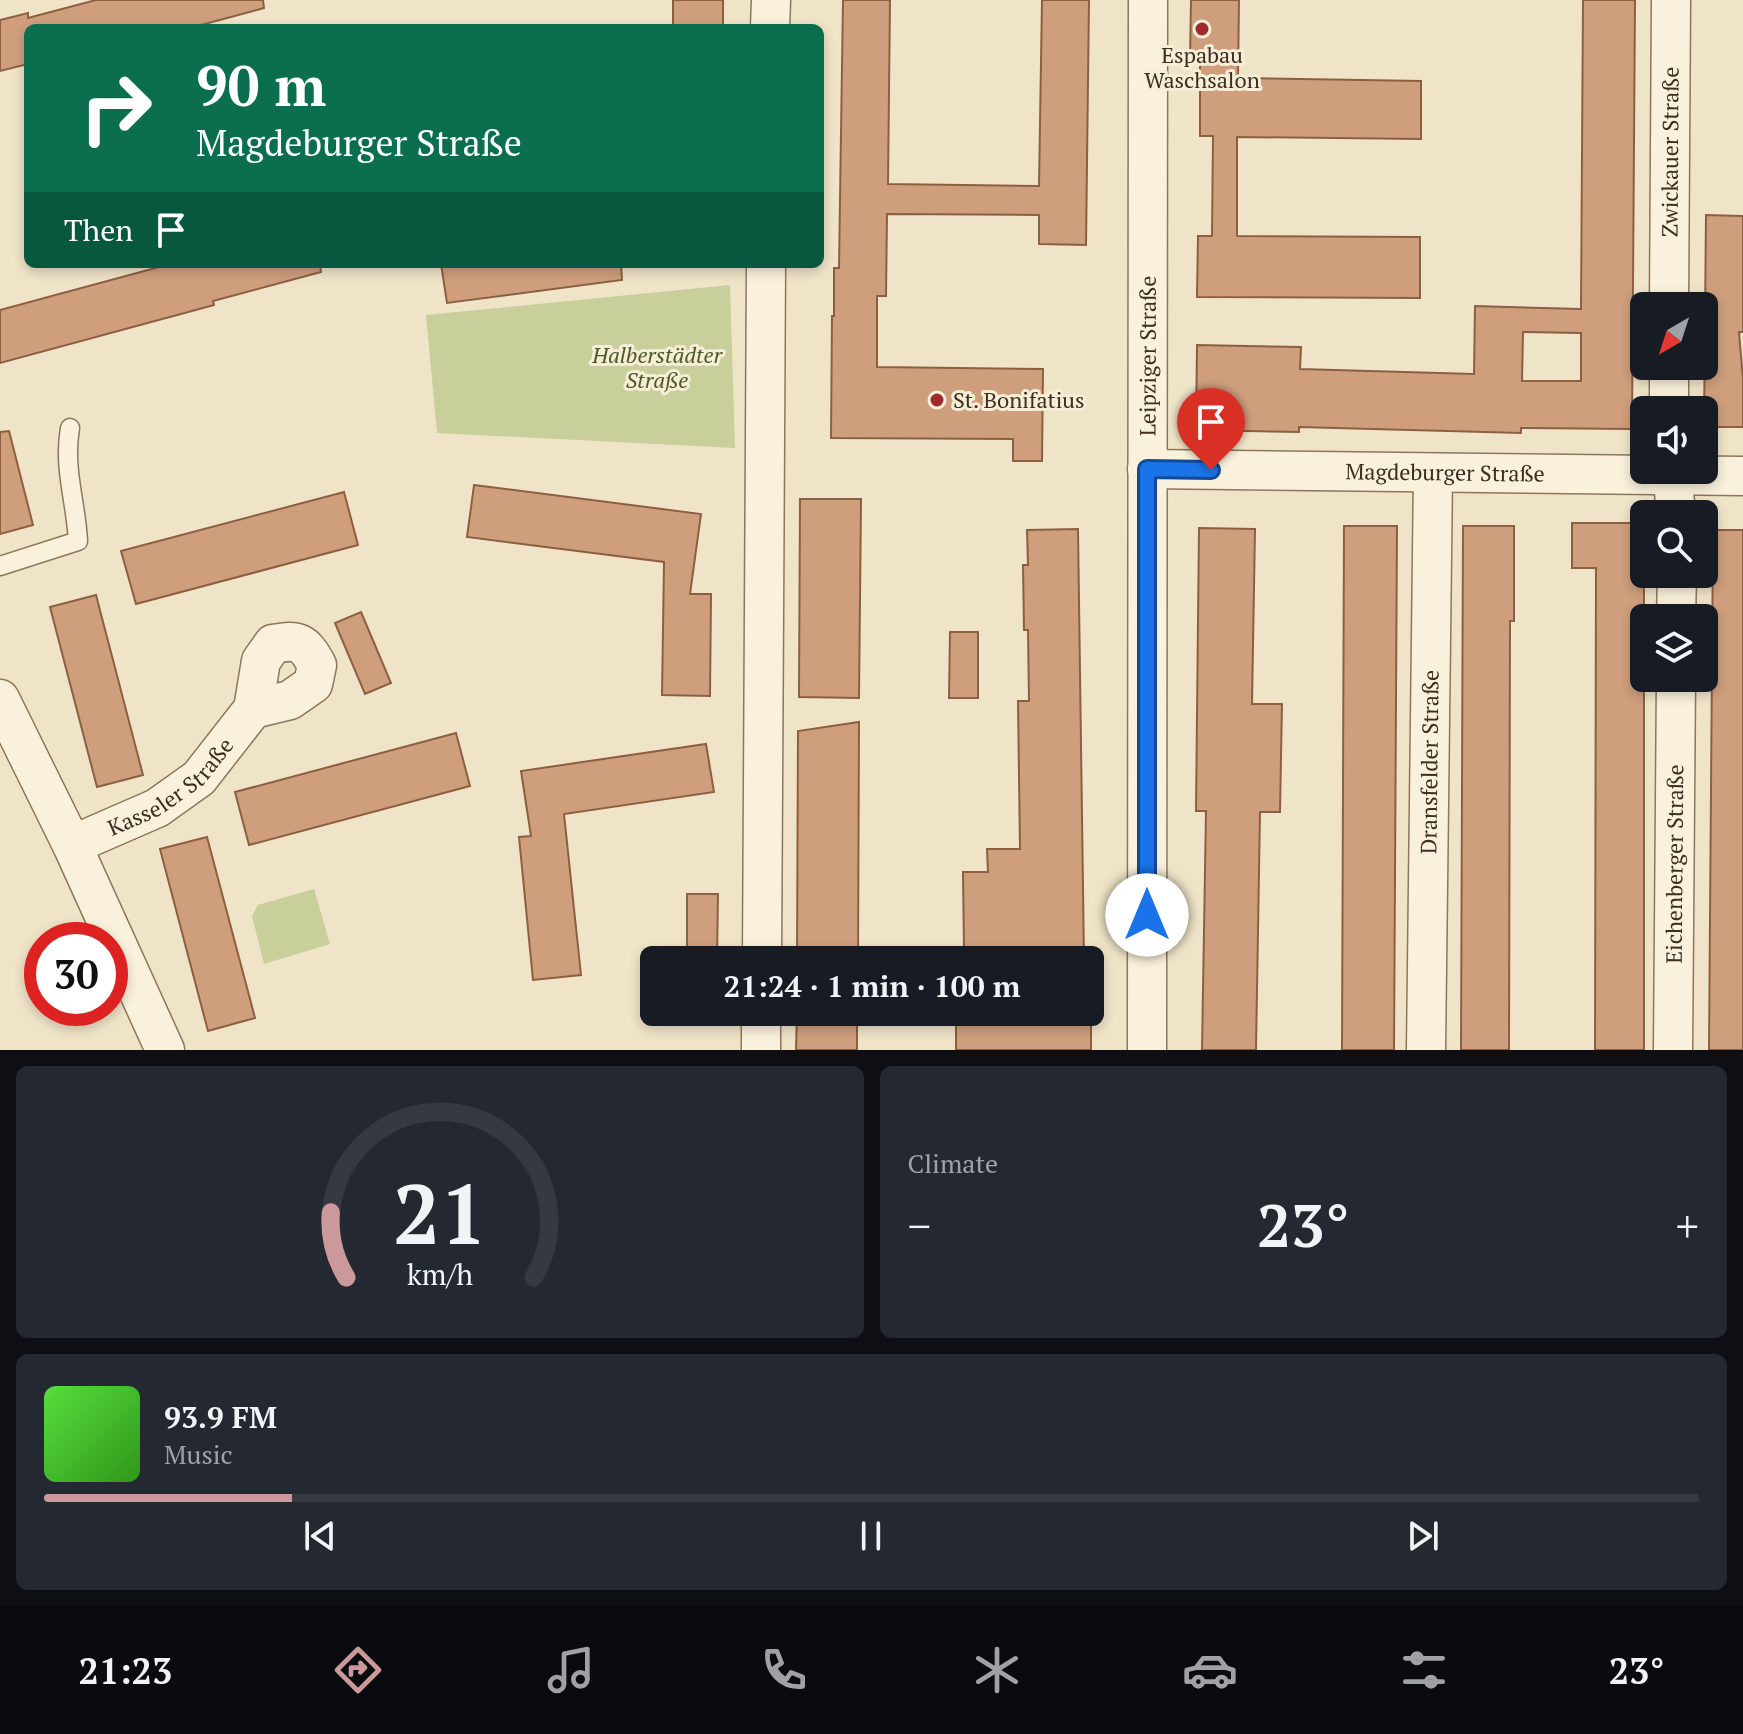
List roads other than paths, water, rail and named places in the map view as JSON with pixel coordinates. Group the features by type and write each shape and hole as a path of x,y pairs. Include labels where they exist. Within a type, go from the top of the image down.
{"street":[{"path":"770,24 771,0"},
{"name":"Leipziger Straße","path":"1147,1050 1148,0"},
{"name":"Zwickauer Straße","path":"1669,292 1671,0"},
{"path":"762,946 766,268"},
{"name":"Magdeburger Straße","path":"1147,469 1630,473"},
{"name":"Dransfelder Straße","path":"1426,1050 1433,473"},
{"name":"Magdeburger Straße","path":"1718,475 1743,476"},
{"name":"Eichenberger Straße","path":"1673,1050 1676,692"},
{"path":"0,699 72,845 165,1050"},
{"name":"Kasseler Straße","path":"72,845 157,808 199,778 253,709"},
{"path":"761,1026 761,1050"}],"lane":[{"path":"0,566 78,541 69,489 67,443 70,428"}],"place":[{"name":"Espabau Waschsalon","path":"1202,29"},
{"name":"St. Bonifatius","path":"937,400"}],"park label":[{"name":"Halberstädter Straße","path":"657,368"}]}
